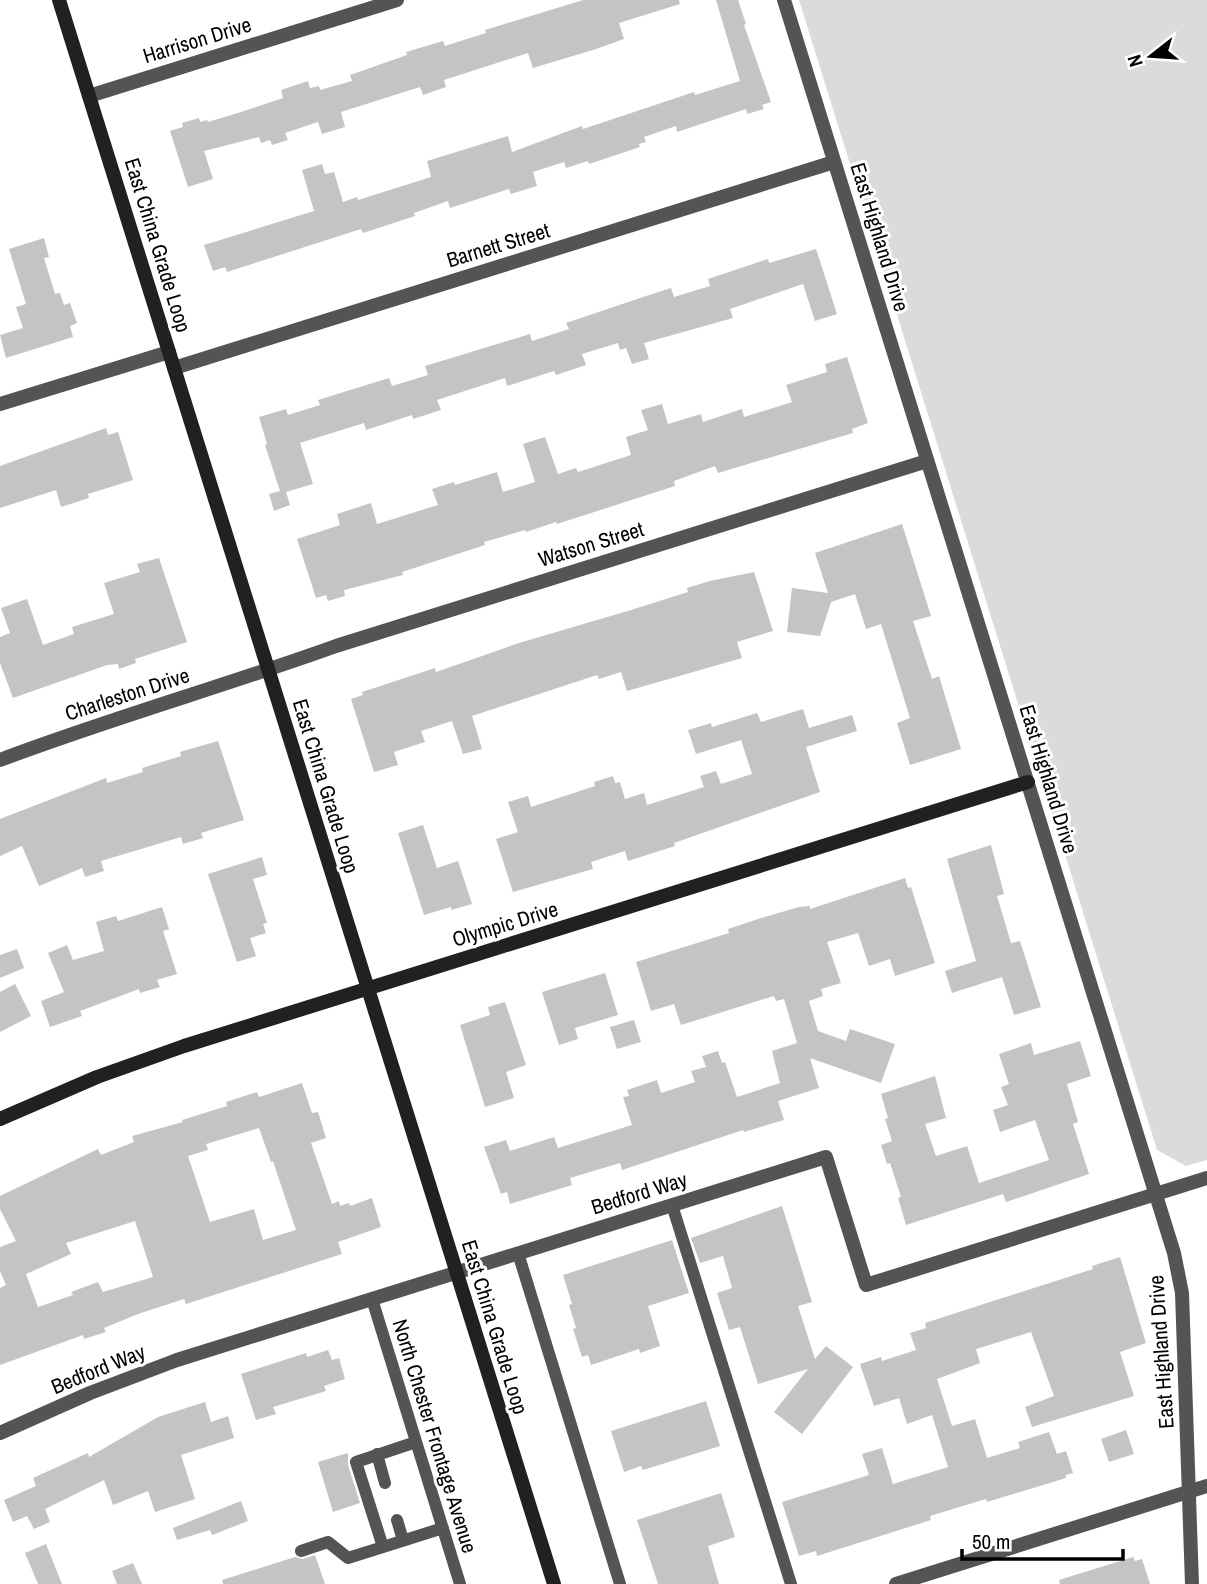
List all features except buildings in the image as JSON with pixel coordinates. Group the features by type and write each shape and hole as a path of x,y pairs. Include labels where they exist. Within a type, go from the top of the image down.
{"main road":[{"name":"East China Grade Loop","path":"59,0 554,1584"},
{"name":"Olympic Drive","path":"0,1119 97,1077 172,1050 1028,782"}],"street":[{"name":"Harrison Drive","path":"89,96 397,0"},
{"name":"East Highland Drive","path":"784,0 1174,1253 1181,1293 1192,1584"},
{"name":"Barnett Street","path":"174,368 834,162"},
{"path":"0,404 169,352"},
{"name":"Watson Street","path":"269,671 337,646 928,461"},
{"name":"Charleston Drive","path":"0,760 74,732 269,671"},
{"name":"Bedford Way","path":"0,1433 90,1393 177,1360 826,1157 866,1285 1207,1178"},
{"path":"896,1584 1207,1486"}],"lane":[{"path":"672,1205 791,1584"},
{"path":"518,1253 620,1584"},
{"name":"North Chester Frontage Avenue","path":"372,1298 460,1584"},
{"path":"383,1547 356,1462 416,1441"},
{"path":"377,1454 386,1483"},
{"path":"397,1520 404,1541"},
{"path":"300,1550 328,1542 348,1558 443,1528"}],"shaded area":[{"path":"799,0 1207,0 1207,1160 1186,1166 1157,1150"}]}
